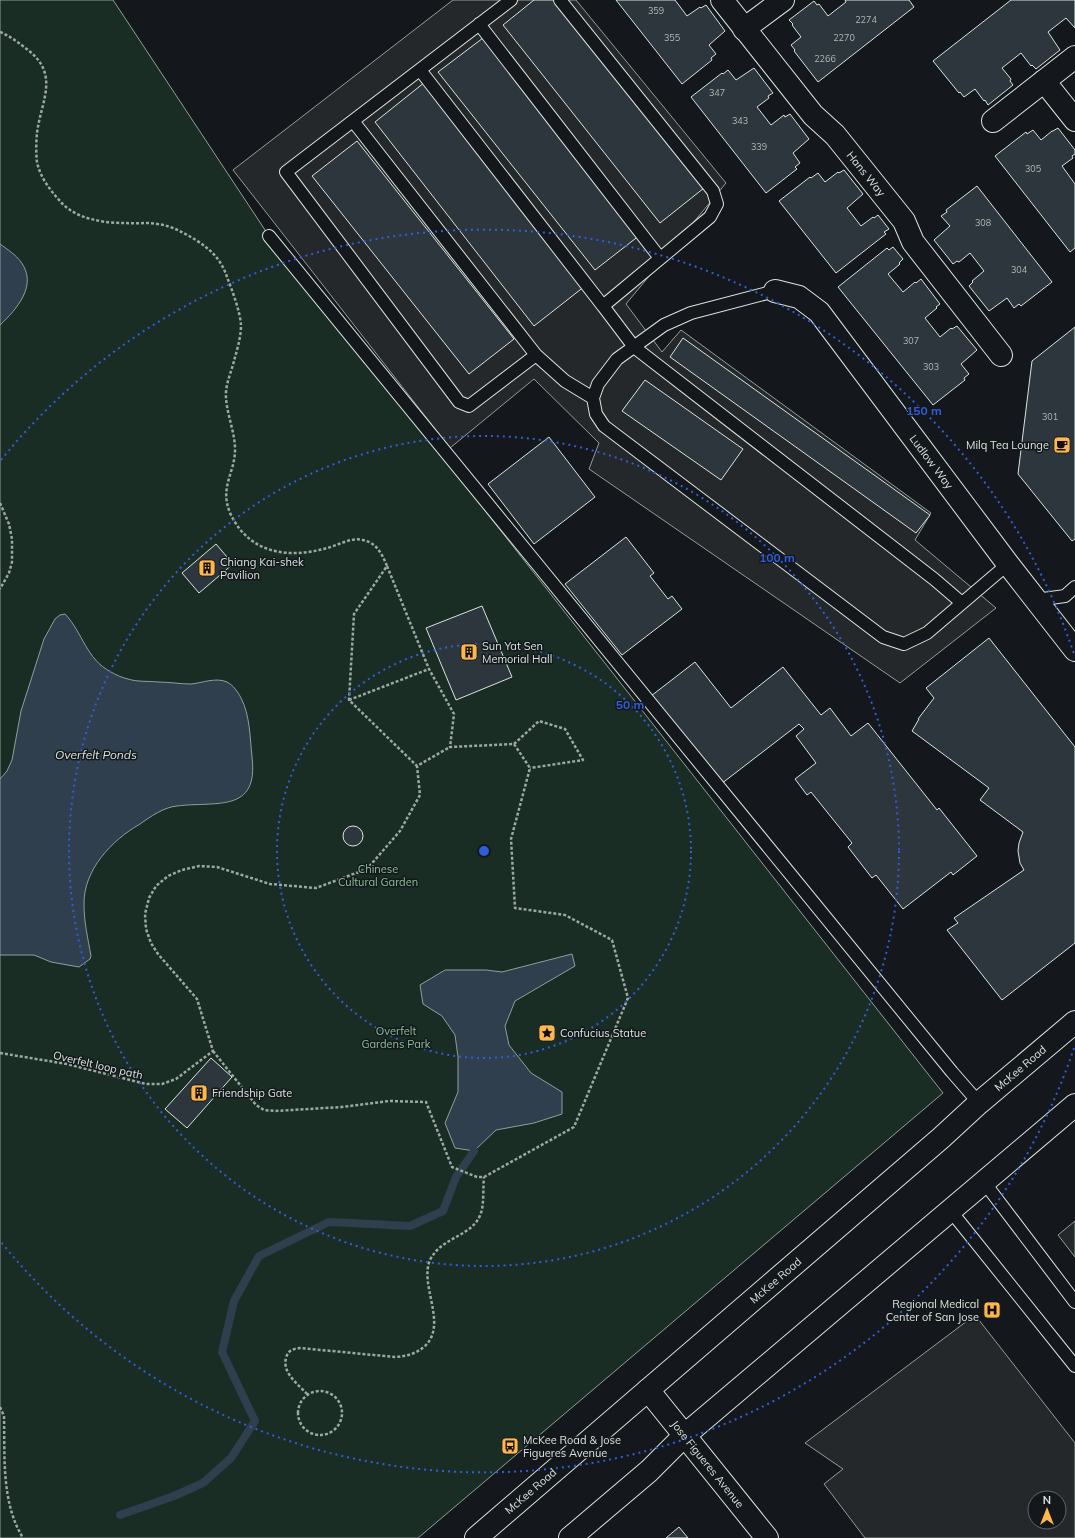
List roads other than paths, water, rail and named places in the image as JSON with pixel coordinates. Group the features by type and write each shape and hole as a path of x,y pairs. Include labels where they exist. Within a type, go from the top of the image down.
{"main road":[{"name":"Hans Way","path":"722,0 813,115 835,135 904,221 913,242 1001,355"},
{"path":"744,29 783,0"},
{"path":"992,121 1075,57"},
{"path":"1044,81 1075,120"},
{"name":"Ludlow Way","path":"775,291 799,297 819,312 1008,564 1075,650"},
{"name":"McKee Road","path":"476,1538 1075,1022"},
{"path":"570,1538 649,1471 685,1436 1075,1105"},
{"name":"Jose Figueres Avenue","path":"648,1390 767,1538"}],"lane":[{"path":"512,0 286,172 459,402 469,406 536,355"},
{"path":"560,0 713,191 716,204 710,217 603,306"},
{"path":"480,24 660,258"},
{"path":"420,70 634,347 934,579 962,603"},
{"path":"353,121 536,355 566,381 593,398"},
{"path":"269,236 979,1104"},
{"path":"775,291 691,313 664,325 617,359 598,384 593,398 596,414 604,426 883,637 904,644 927,633 1008,564"},
{"path":"1036,600 1065,596 1075,587"},
{"path":"984,1182 1075,1302"},
{"path":"950,1210 1075,1366"}],"water":[{"path":"0,244 21,262 26,271 27,279 26,288 19,304 0,325"},
{"name":"Overfelt Ponds","path":"65,614 96,660 103,667 120,676 139,681 191,684 218,680 229,683 240,696 244,705 249,727 252,757 252,775 249,788 241,796 231,801 177,806 162,810 119,838 101,857 88,880 85,892 84,905 86,930 91,956 90,959 79,967 51,962 34,955 0,955 0,779 7,771 12,760 21,711 44,639 55,619 60,615"},
{"path":"572,954 575,966 515,1001 505,1026 509,1045 531,1073 562,1092 562,1114 534,1123 496,1130 474,1151 455,1148 445,1123 458,1092 458,1057 455,1035 442,1016 423,1004 420,985 445,970 486,970 502,972"}],"waterway":[{"path":"120,1515 174,1496 203,1483 231,1458 255,1421 222,1352 234,1301 259,1256 329,1222 410,1226 443,1211 456,1177 474,1151"}],"place":[{"name":"Milq Tea Lounge","path":"1062,445"},
{"name":"Chiang Kai-shek Pavilion","path":"207,568"},
{"name":"Sun Yat Sen Memorial Hall","path":"469,652"},
{"name":"Confucius Statue","path":"547,1033"},
{"name":"Friendship Gate","path":"199,1093"},
{"name":"Regional Medical Center of San Jose","path":"992,1310"},
{"name":"McKee Road & Jose Figueres Avenue","path":"510,1446"}],"park label":[{"name":"Chinese Cultural Garden","path":"378,875"},
{"name":"Overfelt Gardens Park","path":"396,1037"}]}
